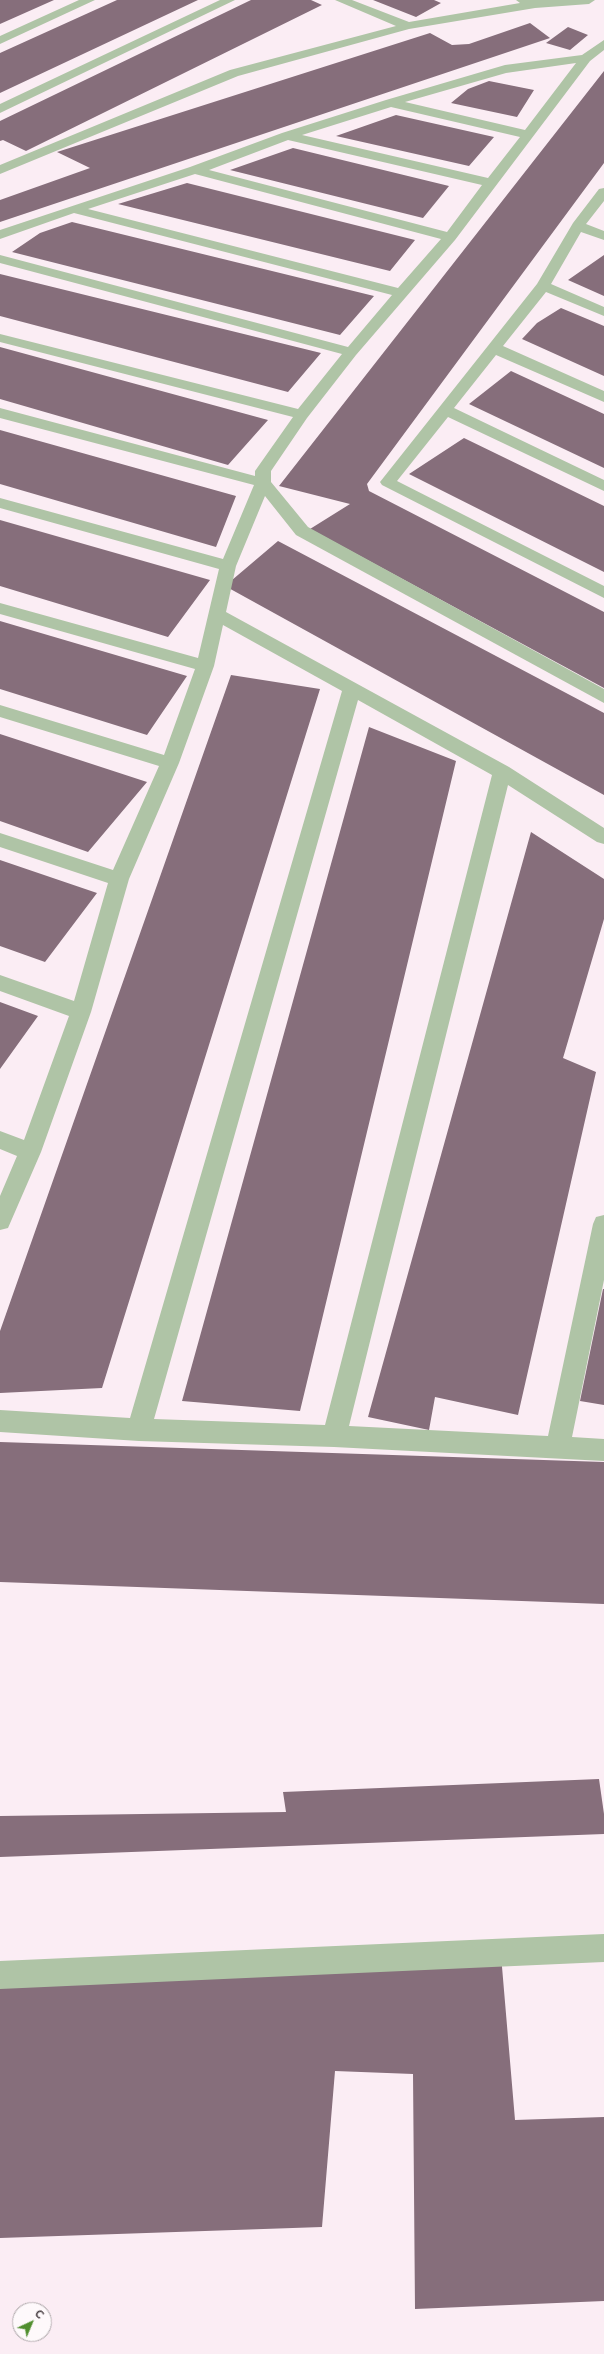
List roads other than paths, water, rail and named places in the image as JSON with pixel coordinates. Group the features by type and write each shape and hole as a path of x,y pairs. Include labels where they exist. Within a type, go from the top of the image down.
{"lane":[{"path":"0,40 89,0"},
{"path":"0,109 229,0"},
{"path":"342,0 408,26"},
{"path":"522,0 535,4"},
{"path":"0,170 234,73 408,26 535,4 589,0"},
{"path":"0,1221 30,1152 81,1012 119,879 170,763 205,666 228,566 263,483 263,471 302,415 351,352 450,237 586,58 604,44"},
{"path":"0,235 73,209 195,170 287,136 390,103 505,69 586,58"},
{"path":"390,103 529,135"},
{"path":"287,136 490,183"},
{"path":"195,170 450,237"},
{"path":"604,192 578,226 542,286 388,482 604,593"},
{"path":"73,209 401,293"},
{"path":"578,226 604,236"},
{"path":"0,259 351,352"},
{"path":"542,286 604,312"},
{"path":"0,338 302,415"},
{"path":"494,348 604,397"},
{"path":"444,409 604,486"},
{"path":"0,413 263,483 302,532 604,698"},
{"path":"0,503 228,566"},
{"path":"0,608 205,666"},
{"path":"217,614 502,772 604,837"},
{"path":"139,1430 352,688"},
{"path":"0,711 170,763"},
{"path":"334,1436 502,772"},
{"path":"0,840 119,879"},
{"path":"0,983 81,1012"},
{"path":"0,1140 30,1152"},
{"path":"558,1448 604,1224"},
{"path":"0,1422 139,1430 334,1436 604,1450"},
{"path":"0,1975 604,1948"}]}
